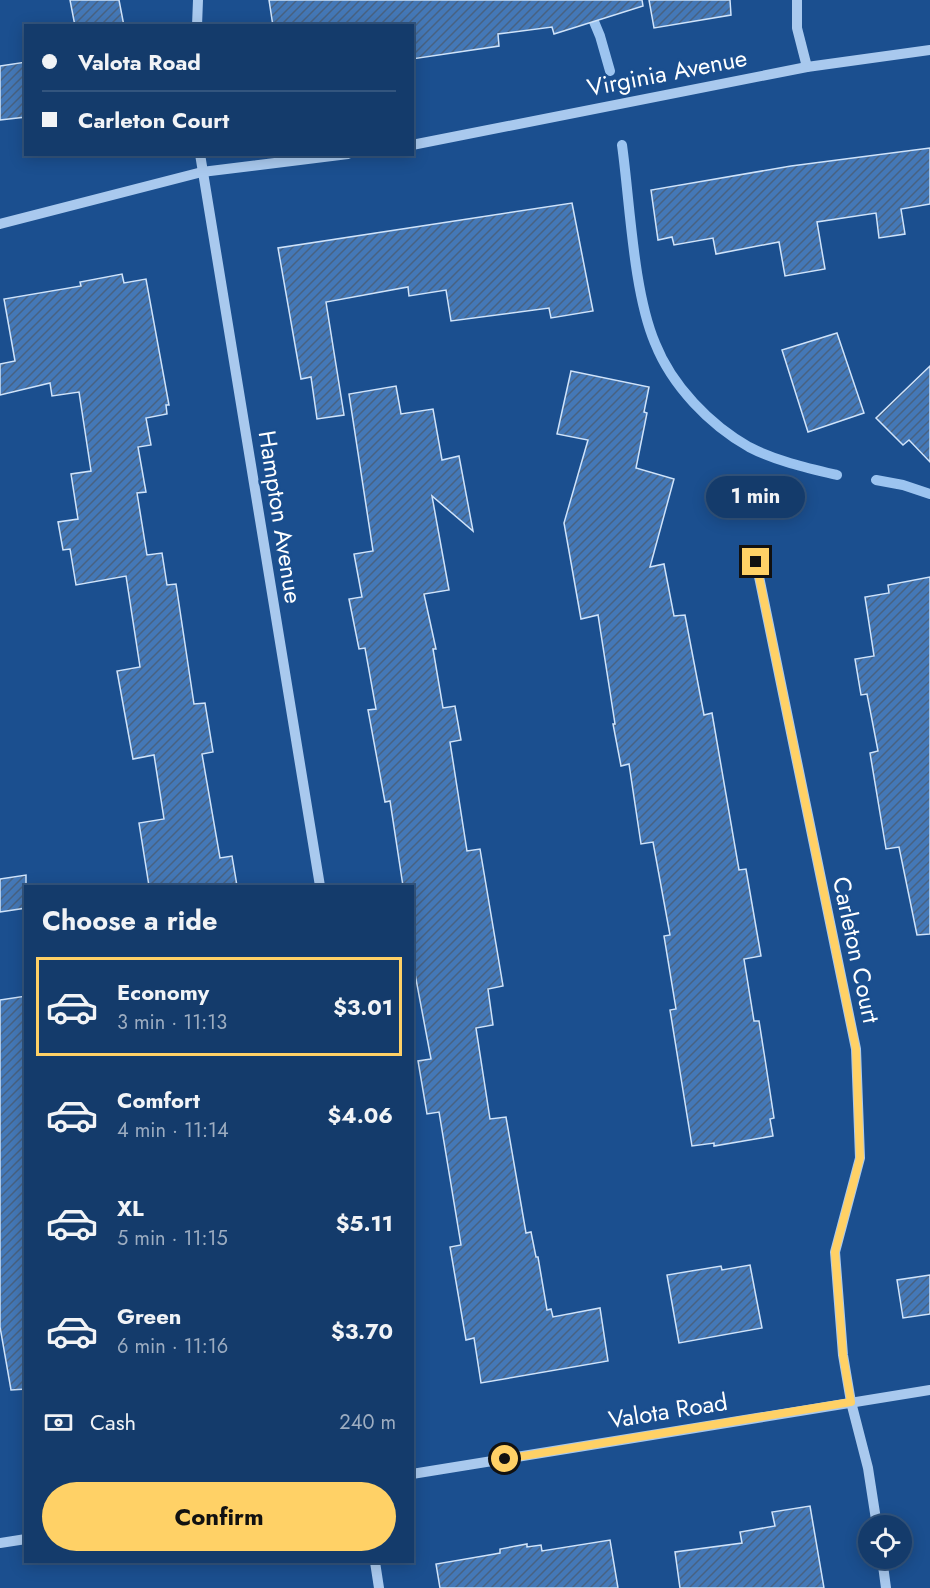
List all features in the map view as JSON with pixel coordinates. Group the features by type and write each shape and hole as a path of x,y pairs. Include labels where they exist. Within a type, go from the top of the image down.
{"street":[{"path":"197,24 198,0"},
{"path":"797,0 797,28 807,67"},
{"name":"Virginia Avenue","path":"414,145 807,67 930,50"},
{"name":"Hampton Avenue","path":"200,156 320,885"},
{"path":"0,224 202,172 332,156"},
{"name":"Carleton Court","path":"756,562 856,1049 860,1158 835,1252 843,1355 851,1402 868,1468 875,1515"},
{"name":"Valota Road","path":"414,1474 930,1390"},
{"path":"0,1543 24,1539"},
{"path":"375,1563 379,1588"},
{"path":"883,1569 886,1588"}],"building":[{"path":"70,0 119,0 124,24 75,24"},
{"path":"269,0 642,0 643,6 554,34 552,27 498,34 499,46 414,59 414,24 273,24"},
{"path":"649,0 730,0 731,15 654,28"},
{"path":"24,62 24,117 0,120 0,66"},
{"path":"930,148 930,204 901,209 905,234 879,238 876,213 817,222 825,269 785,276 779,242 716,254 713,238 674,245 672,237 658,240 651,190 791,166"},
{"path":"572,203 593,311 551,318 549,308 451,321 446,290 409,296 408,287 326,302 344,415 317,419 311,377 301,379 278,248"},
{"path":"122,274 124,283 146,279 169,405 166,405 167,414 146,418 151,445 138,447 146,492 137,493 147,555 162,553 167,585 176,584 194,704 205,703 213,752 202,754 220,858 232,856 237,885 149,885 139,823 164,819 154,755 133,759 117,671 140,667 126,576 76,585 70,549 63,550 58,522 78,519 71,474 91,471 79,392 52,396 50,383 0,395 0,364 15,361 4,299 81,286 80,282"},
{"path":"837,333 864,413 808,432 782,350"},
{"path":"930,366 930,462 909,440 903,445 876,418"},
{"path":"571,371 649,387 644,412 647,413 636,468 674,479 650,567 664,564 674,616 685,615 704,715 712,713 739,870 746,869 761,956 744,959 754,1021 759,1021 774,1118 770,1119 773,1136 714,1146 714,1143 692,1146 670,1010 676,1009 664,936 670,935 653,842 641,844 629,764 621,766 613,724 615,724 598,615 581,619 564,523 588,440 557,434"},
{"path":"396,386 401,414 433,409 442,460 459,456 473,531 432,496 449,590 424,594 436,649 433,649 443,708 455,706 461,740 450,742 467,851 480,849 503,986 488,989 493,1025 476,1028 490,1119 506,1117 526,1233 531,1232 536,1257 538,1257 547,1310 551,1309 553,1317 600,1308 608,1361 481,1383 474,1338 466,1340 450,1247 461,1245 439,1112 427,1114 418,1061 431,1059 414,969 414,885 403,885 390,801 385,802 368,710 376,709 365,648 359,649 349,599 362,597 354,554 373,551 349,394"},
{"path":"930,577 930,934 917,935 899,847 886,849 870,753 878,751 867,694 861,695 855,659 874,656 865,597 889,593 888,585"},
{"path":"26,875 24,908 0,912 0,879"},
{"path":"24,996 24,1389 11,1390 0,1327 0,1000"},
{"path":"750,1265 762,1328 679,1343 667,1275 721,1266 722,1270"},
{"path":"930,1275 930,1314 903,1318 897,1280"},
{"path":"810,1506 824,1588 680,1588 675,1552 742,1543 740,1532 775,1526 772,1512"},
{"path":"610,1540 618,1588 440,1588 436,1564 500,1553 500,1549 527,1544 527,1547 541,1545 542,1551"}],"waterway":[{"path":"585,0 600,36 610,71"},
{"path":"622,145 633,246 642,298 655,343 671,374 694,403 734,438 759,452 781,460 837,475"},
{"path":"876,480 903,485 930,494"}],"route":[{"path":"505,1459 851,1402 843,1355 835,1252 860,1158 856,1049 756,562"}]}
